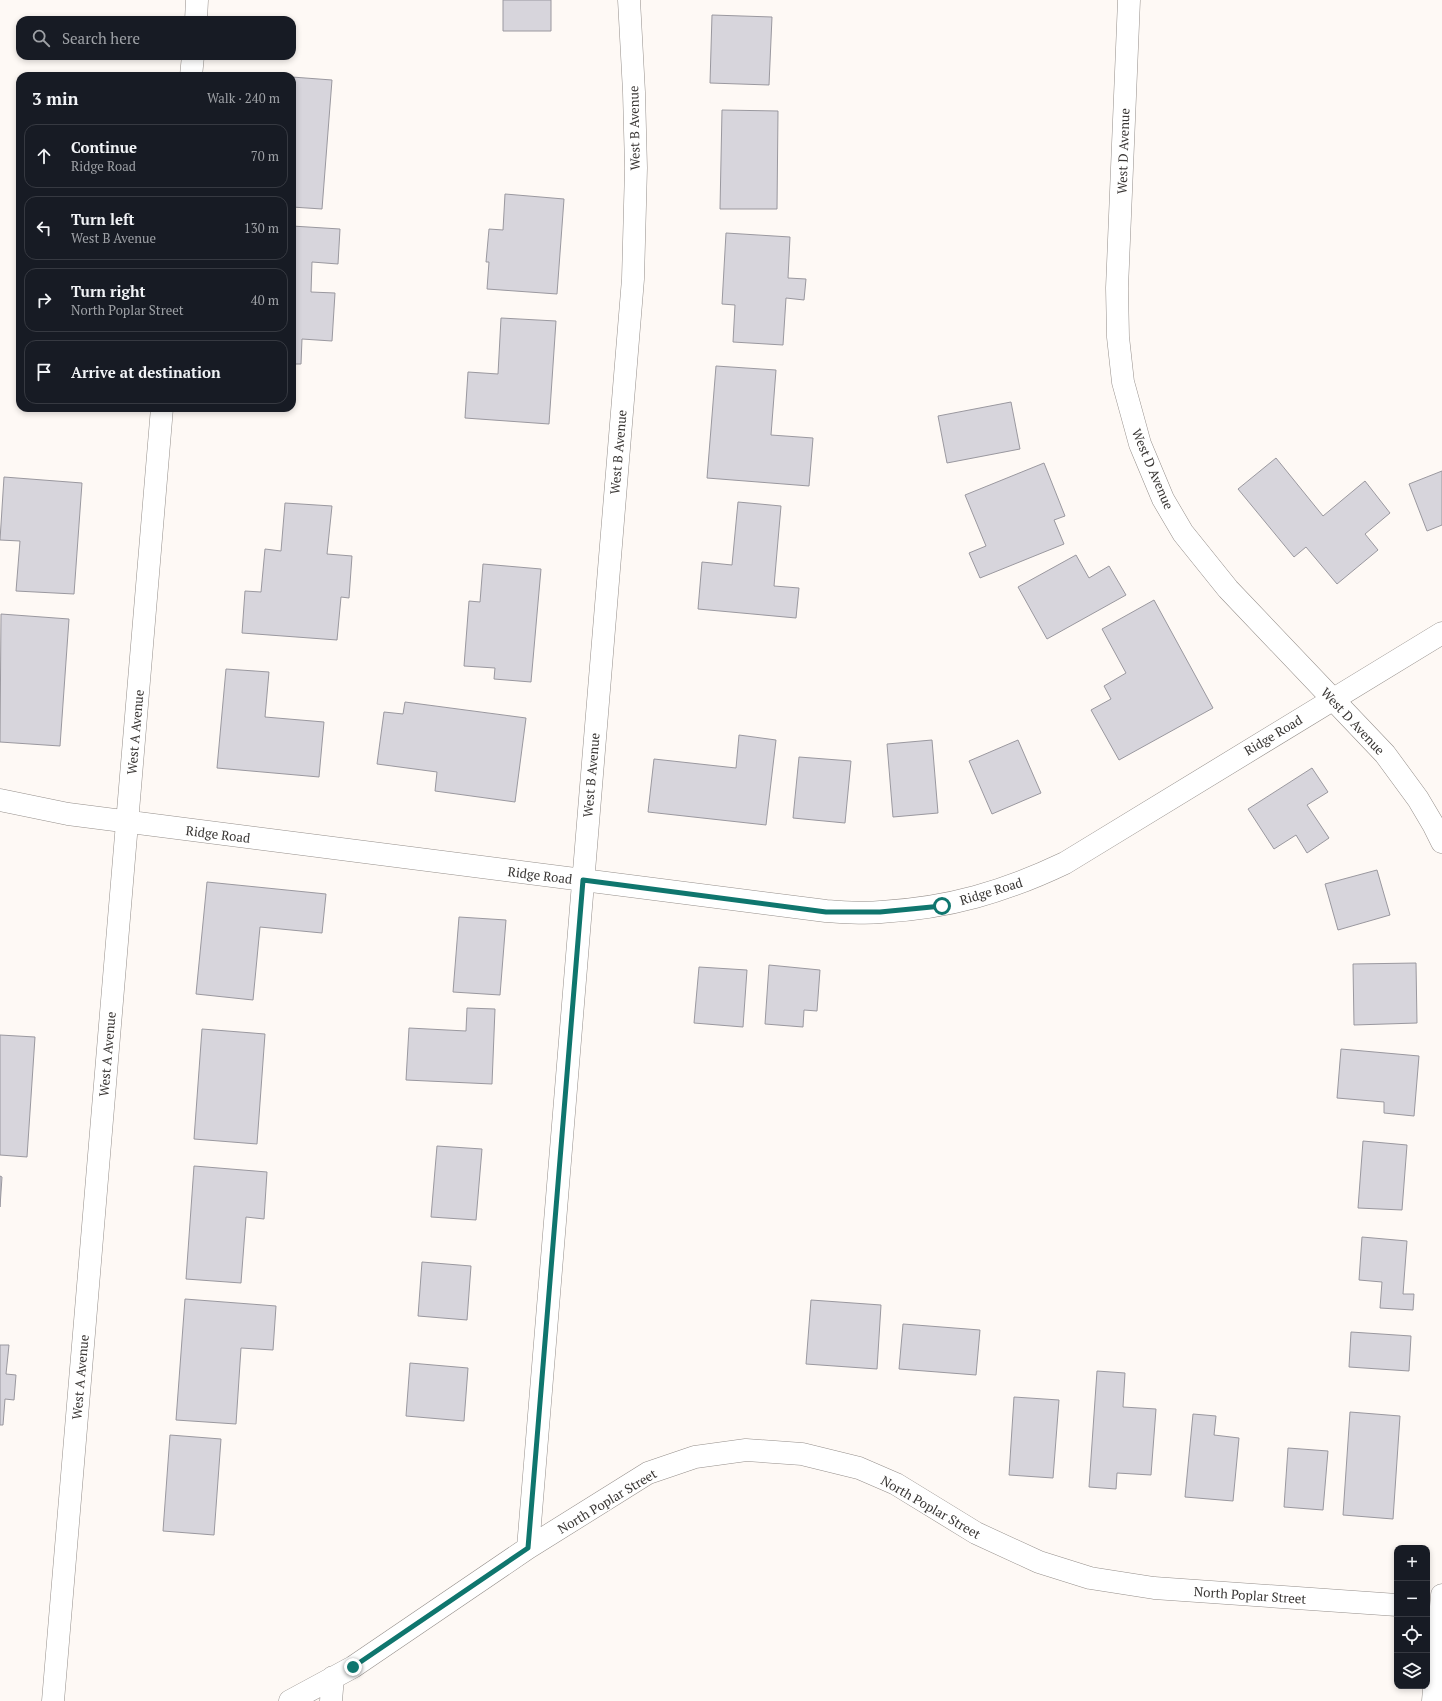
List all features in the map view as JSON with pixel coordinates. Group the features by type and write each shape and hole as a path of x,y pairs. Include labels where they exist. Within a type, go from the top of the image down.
{"street":[{"path":"196,16 197,0"},
{"name":"West B Avenue","path":"528,1548 633,279 636,161 629,0"},
{"name":"West D Avenue","path":"1129,0 1117,288 1118,337 1123,382 1140,444 1162,499 1183,533 1228,589 1385,754 1418,799 1442,842"},
{"path":"191,72 193,60"},
{"name":"West A Avenue","path":"53,1701 162,412"},
{"name":"Ridge Road","path":"0,800 68,814 127,822 826,912 888,912 942,906 990,894 1038,876 1065,863 1442,633"},
{"name":"North Poplar Street","path":"290,1701 353,1667 528,1548 648,1473 695,1457 746,1450 795,1453 859,1468 896,1484 976,1533 1039,1562 1090,1578 1154,1588 1394,1606"},
{"path":"1433,1701 1438,1605"},
{"path":"331,1701 333,1678"}],"building":[{"path":"503,0 551,0 551,31 503,31"},
{"path":"712,15 772,17 769,85 710,83"},
{"path":"296,77 332,80 322,209 296,207"},
{"path":"722,110 778,111 777,209 720,209"},
{"path":"505,194 564,199 557,294 487,289 489,262 486,262 489,229 503,230"},
{"path":"296,226 340,229 338,264 312,262 311,292 335,293 332,341 302,339 301,364 296,364"},
{"path":"726,233 790,237 788,278 806,279 804,300 786,298 783,345 733,342 735,305 722,304"},
{"path":"501,318 556,321 549,424 465,418 468,372 498,374"},
{"path":"716,366 776,370 771,435 813,438 809,486 707,478"},
{"path":"1011,402 1020,449 947,463 938,416"},
{"path":"1276,458 1323,516 1365,481 1390,513 1365,534 1378,550 1337,584 1306,547 1294,557 1238,489"},
{"path":"1044,463 1065,516 1054,520 1064,544 980,578 969,553 986,546 965,495"},
{"path":"1442,471 1442,525 1427,531 1409,484"},
{"path":"4,477 82,483 74,594 16,591 20,541 0,540"},
{"path":"738,502 781,506 774,586 799,588 796,618 698,609 702,562 732,565"},
{"path":"285,503 332,506 327,554 352,556 349,598 341,597 337,640 242,633 245,591 261,592 265,549 281,551"},
{"path":"1076,555 1089,578 1109,566 1126,595 1047,639 1018,587"},
{"path":"483,564 541,569 531,682 494,679 495,668 464,666 469,601 480,602"},
{"path":"1154,600 1213,708 1119,760 1091,710 1111,699 1104,686 1126,673 1102,629"},
{"path":"1,614 69,619 60,746 0,742"},
{"path":"226,669 269,672 265,717 324,722 319,777 217,768"},
{"path":"405,702 526,718 515,802 435,791 437,772 377,764 384,712 403,714"},
{"path":"739,735 776,740 766,825 648,812 654,759 736,768"},
{"path":"932,740 938,813 893,817 887,744"},
{"path":"1018,740 1041,793 992,814 969,761"},
{"path":"799,757 851,761 845,823 793,818"},
{"path":"1312,768 1328,792 1307,805 1329,838 1307,853 1296,835 1274,849 1248,809"},
{"path":"1377,870 1390,915 1338,930 1325,884"},
{"path":"207,882 326,894 322,933 260,927 253,1000 196,994"},
{"path":"459,917 506,920 500,995 453,992"},
{"path":"1416,963 1417,1023 1354,1025 1353,964"},
{"path":"769,965 820,970 817,1011 804,1010 803,1027 765,1024"},
{"path":"699,967 747,970 743,1027 694,1023"},
{"path":"467,1008 495,1009 492,1084 406,1080 409,1028 466,1031"},
{"path":"202,1029 265,1034 257,1144 194,1139"},
{"path":"0,1035 35,1037 27,1157 0,1155"},
{"path":"1341,1049 1419,1056 1414,1116 1384,1113 1384,1102 1337,1098"},
{"path":"1363,1141 1407,1145 1402,1210 1358,1208"},
{"path":"437,1146 482,1149 476,1220 431,1217"},
{"path":"194,1166 267,1172 264,1219 246,1217 241,1283 186,1279"},
{"path":"0,1176 2,1177 0,1207"},
{"path":"1362,1237 1407,1241 1403,1294 1414,1294 1413,1310 1380,1308 1382,1282 1359,1280"},
{"path":"422,1262 471,1266 467,1320 418,1316"},
{"path":"185,1299 276,1306 273,1350 241,1348 236,1424 176,1420"},
{"path":"811,1300 881,1305 877,1369 806,1364"},
{"path":"903,1324 980,1330 976,1375 899,1369"},
{"path":"1351,1332 1411,1336 1409,1371 1349,1367"},
{"path":"0,1345 9,1345 6,1374 16,1375 14,1400 5,1399 3,1425 0,1425"},
{"path":"410,1363 468,1368 464,1421 406,1416"},
{"path":"1097,1371 1125,1373 1123,1407 1156,1409 1151,1475 1117,1473 1116,1489 1089,1487"},
{"path":"1014,1397 1059,1400 1053,1478 1009,1475"},
{"path":"1350,1412 1400,1416 1393,1519 1343,1515"},
{"path":"1193,1414 1216,1416 1214,1435 1239,1438 1233,1501 1185,1497"},
{"path":"170,1435 221,1439 214,1535 163,1531"},
{"path":"1288,1448 1328,1451 1323,1510 1284,1507"}],"route":[{"path":"353,1667 528,1548 583,880 826,912 880,912 942,906"}]}
